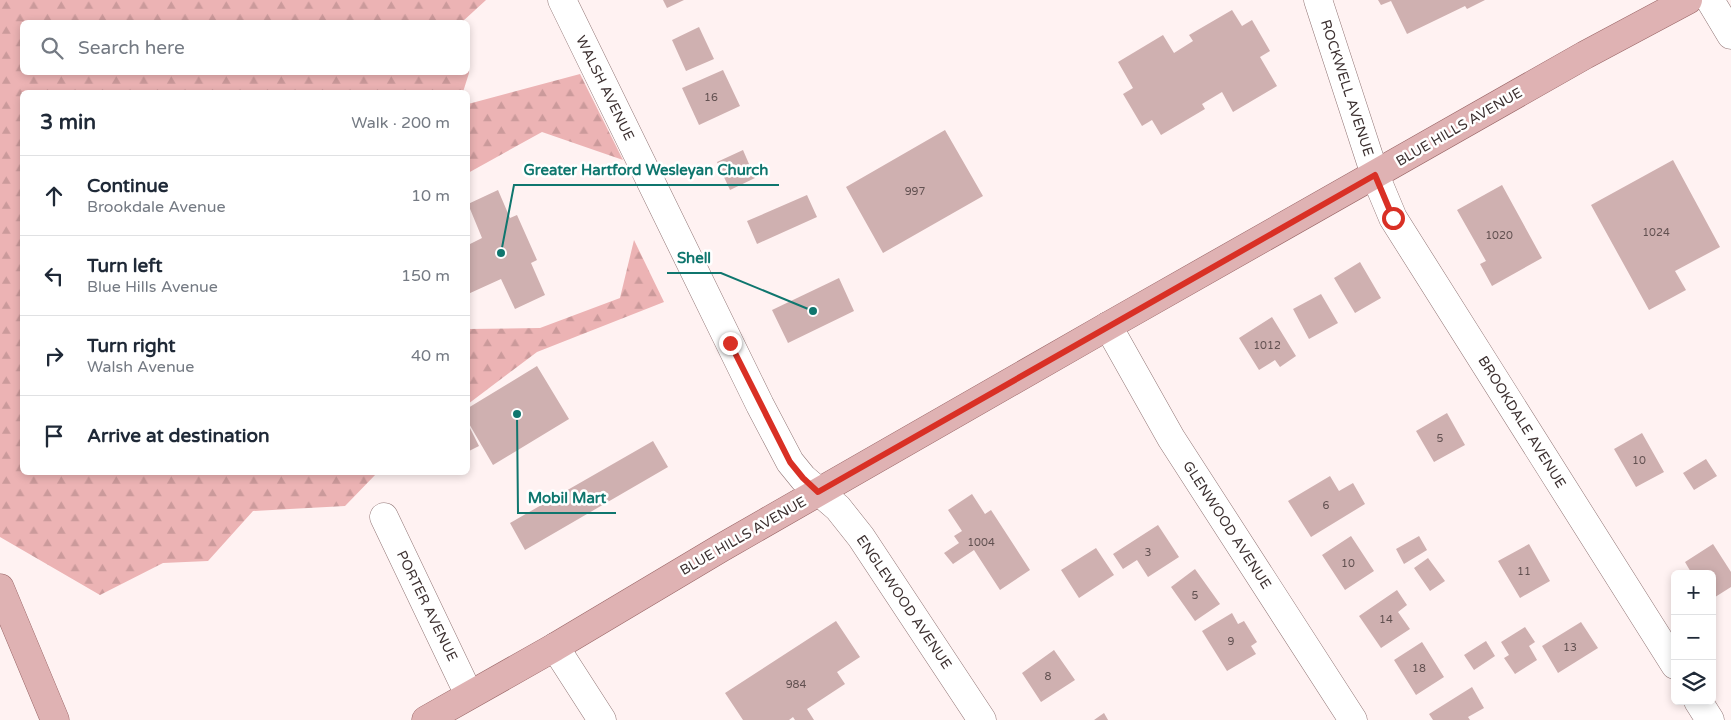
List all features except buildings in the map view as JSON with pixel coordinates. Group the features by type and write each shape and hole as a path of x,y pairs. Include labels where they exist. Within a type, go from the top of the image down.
{"main road":[{"name":"BLUE HILLS AVENUE","path":"426,720 555,648 818,492 1108,326 1585,55 1688,0"},
{"path":"0,588 55,720"}],"street":[{"name":"WALSH AVENUE","path":"562,0 778,441 790,462 818,492"},
{"name":"ROCKWELL AVENUE","path":"1318,0 1375,175"},
{"path":"1710,0 1731,35"},
{"name":"BROOKDALE AVENUE","path":"1375,175 1393,218 1672,660"},
{"name":"GLENWOOD AVENUE","path":"1108,326 1171,438 1353,720"},
{"name":"ENGLEWOOD AVENUE","path":"818,492 838,508 862,537 982,720"},
{"name":"PORTER AVENUE","path":"384,517 469,695"},
{"path":"555,648 602,720"},
{"path":"1701,705 1710,720"}],"green space":[{"path":"0,0 486,0 464,20 20,20 20,75 468,75 464,90 20,90 20,475 375,475 345,506 253,511 208,561 163,563 100,595 0,537"},
{"path":"580,74 623,160 542,132 470,172 470,103"},
{"path":"634,240 664,302 537,352 470,402 470,329 540,328 620,298"}],"place":[{"name":"Greater Hartford Wesleyan Church","path":"501,253"},
{"name":"Shell","path":"813,311"},
{"name":"Mobil Mart","path":"517,414"}],"route":[{"path":"730,343 790,462 818,492 1375,175 1393,218"}]}
